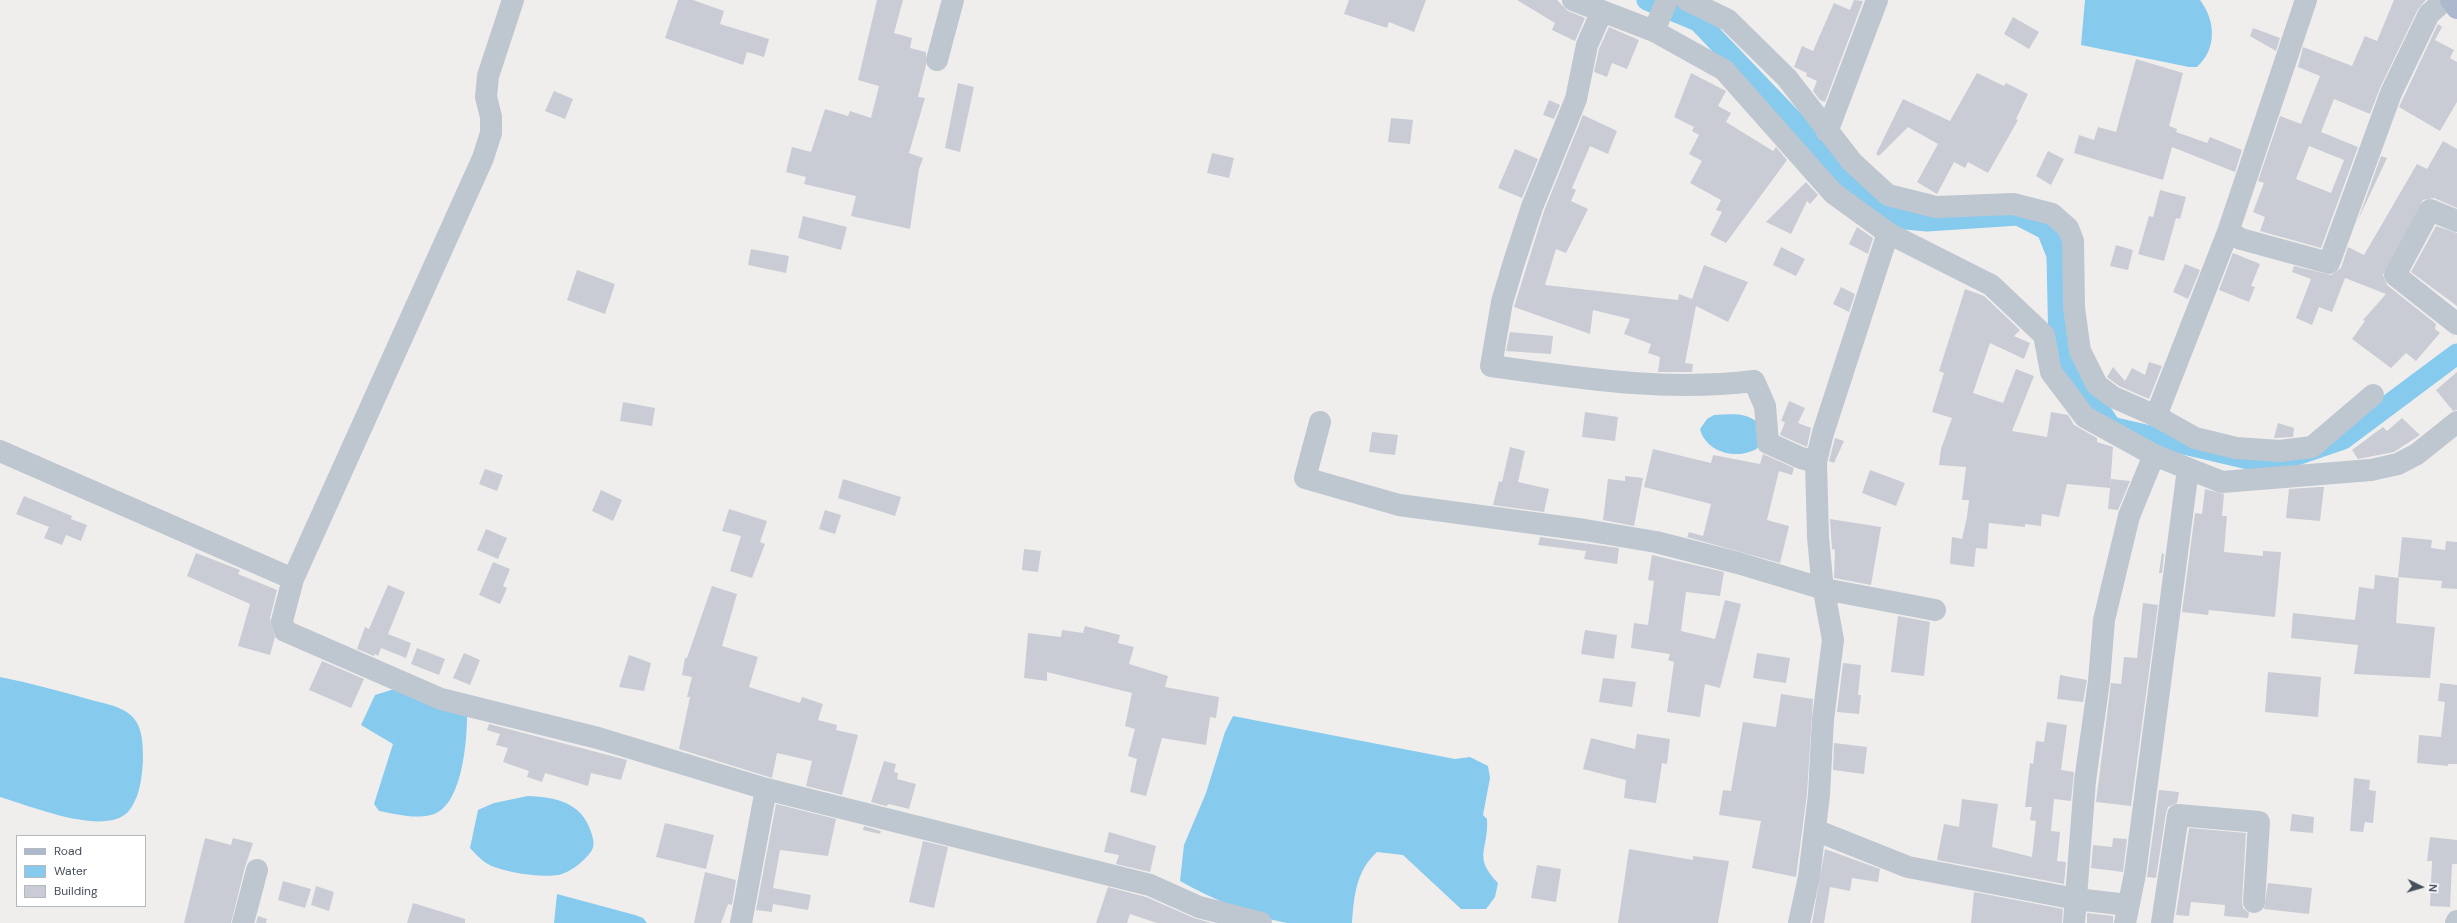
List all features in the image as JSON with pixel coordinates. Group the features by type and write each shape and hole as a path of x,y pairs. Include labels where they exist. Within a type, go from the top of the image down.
{"main road":[{"path":"2451,0 2457,8"}],"street":[{"path":"513,0 488,76 486,97 491,117 491,133 483,158 293,579 282,621 285,631 441,700 598,738 766,789 1150,885 1199,907 1261,923"},
{"path":"938,60 953,0"},
{"path":"1573,0 1654,31 1724,70 1833,194 1888,233 1991,285 2044,335 2051,372 2086,418 2154,454 2222,482 2371,470 2398,464 2417,454 2457,422"},
{"path":"1654,31 1667,0"},
{"path":"1687,0 1728,20 1787,78 1827,132 1852,162 1888,196 1936,207 2013,204 2052,214 2063,223 2068,228 2073,241 2074,308 2080,351 2097,385 2125,403 2156,416 2195,438 2236,448 2280,451 2312,447 2373,395"},
{"path":"1827,132 1877,0"},
{"path":"2156,416 2228,232 2306,0"},
{"path":"2228,232 2241,239 2329,263 2391,93 2428,14 2444,0"},
{"path":"1602,11 1586,45 1576,99 1532,207 1514,262 1502,302 1491,366 1618,383 1685,386 1754,381 1765,406 1768,443 1801,458 1816,462"},
{"path":"2457,221 2430,210 2395,276 2457,324"},
{"path":"1799,923 1809,877 1815,830 1823,719 1833,640 1824,589 1818,537 1816,462 1823,433 1888,233"},
{"path":"1320,422 1306,478 1399,505 1585,530 1656,542 1738,563 1824,589 1935,610"},
{"path":"0,451 293,579"},
{"path":"2074,923 2085,781 2100,681 2104,620 2129,516 2154,454"},
{"path":"1815,830 1908,867 2076,899 2127,914 2136,866 2188,469"},
{"path":"741,923 766,789"},
{"path":"2162,923 2178,814 2259,822 2254,902"},
{"path":"243,923 257,870"}],"water":[{"path":"2085,0 2200,0 2209,17 2211,26 2212,35 2208,52 2204,60 2197,67 2189,67 2081,45"},
{"path":"1737,414 1753,419 1757,422 1759,447 1743,454 1734,454 1725,453 1709,444 1704,438 1700,429 1707,419 1714,415"},
{"path":"0,677 109,704 124,710 133,717 137,722 141,734 143,760 138,794 128,812 117,819 102,821 84,820 46,812 0,797"},
{"path":"391,690 398,690 467,716 464,756 457,785 451,798 443,808 434,814 427,816 399,815 379,811 374,804 393,744 361,725 375,695"},
{"path":"1233,716 1455,759 1470,757 1488,766 1490,778 1483,815 1487,819 1484,859 1490,874 1498,883 1495,897 1486,909 1461,909 1403,855 1377,852 1365,867 1357,884 1352,923 1287,923 1273,920 1232,906 1180,881 1184,845 1206,793 1225,732"},
{"path":"528,796 558,800 575,808 587,822 594,843 593,848 582,862 568,872 558,875 542,876 510,872 486,863 470,848 478,810 494,803"},
{"path":"557,894 635,915 643,918 647,923 554,923"}],"building":[{"path":"678,0 693,0 724,11 720,24 769,39 764,57 747,52 743,65 665,38"},
{"path":"877,0 903,0 894,33 912,38 910,48 926,52 926,65 918,97 925,98 909,153 923,158 919,169 910,229 851,216 856,196 804,184 806,177 786,172 792,147 811,152 825,109 848,116 850,111 871,118 879,86 858,80"},
{"path":"1349,0 1426,0 1414,32 1389,22 1387,28 1344,14"},
{"path":"1517,0 1557,0 1568,11 1585,18 1575,41 1552,30 1555,23"},
{"path":"1854,0 1863,1 1825,102 1820,100 1813,91 1817,81 1806,76 1807,73 1794,67 1802,46 1813,51 1834,3 1850,10"},
{"path":"2394,0 2426,0 2418,9 2380,88 2370,114 2334,99 2321,132 2358,147 2321,248 2260,231 2265,217 2253,212 2264,183 2258,181 2280,116 2301,124 2320,76 2298,67 2303,47 2352,66 2365,36 2377,41","holes":["2309,146 2344,160 2331,193 2296,179"]},
{"path":"2013,17 2039,32 2029,49 2004,34"},
{"path":"2438,24 2442,27 2435,40 2454,50 2450,58 2457,62 2457,102 2440,131 2399,107"},
{"path":"1609,27 1639,40 1627,69 1612,63 1607,77 1594,72 1599,49"},
{"path":"2253,28 2280,38 2276,51 2250,36"},
{"path":"2136,59 2183,73 2169,126 2177,129 2176,132 2207,143 2210,137 2242,150 2235,172 2172,147 2163,180 2074,153 2079,135 2094,140 2098,127 2116,132"},
{"path":"1691,73 1726,91 1718,106 1731,113 1726,122 1773,151 1776,147 1787,160 1726,243 1710,235 1722,212 1716,210 1721,200 1690,183 1702,161 1689,154 1699,135 1692,131 1694,127 1674,117"},
{"path":"1977,73 2004,86 2006,83 2028,94 2016,119 2018,120 1988,173 1968,162 1965,168 1954,162 1937,194 1917,182 1938,144 1908,127 1879,156 1876,154 1903,99 1950,121"},
{"path":"958,83 974,87 960,152 945,148"},
{"path":"554,91 573,99 565,119 545,111"},
{"path":"1549,100 1560,105 1554,119 1543,115"},
{"path":"1583,115 1617,131 1608,154 1590,146 1572,188 1576,190 1571,201 1588,209 1566,253 1556,249 1545,285 1678,300 1679,294 1692,299 1704,265 1748,282 1728,322 1696,306 1685,363 1693,364 1692,372 1658,372 1660,357 1648,353 1651,344 1624,334 1630,319 1593,310 1590,334 1514,307 1544,211"},
{"path":"1391,118 1413,120 1410,144 1388,142"},
{"path":"2443,141 2457,149 2457,208 2434,198 2423,200 2383,275 2387,285 2436,324 2435,329 2440,333 2416,361 2406,353 2391,368 2352,339 2365,321 2363,320 2386,294 2345,278 2332,312 2319,307 2312,325 2296,318 2311,279 2292,272 2294,266 2331,275 2341,268 2348,247 2364,255 2417,164 2427,169"},
{"path":"1515,149 1538,159 1522,198 1498,188"},
{"path":"2048,151 2064,159 2051,185 2036,176"},
{"path":"1212,153 1234,158 1229,178 1207,173"},
{"path":"2381,156 2387,158 2358,220"},
{"path":"1806,182 1818,195 1810,204 1807,201 1791,234 1766,222"},
{"path":"2160,190 2186,197 2180,219 2176,218 2164,261 2138,254 2149,216 2153,217"},
{"path":"803,216 847,227 841,250 798,238"},
{"path":"2436,226 2457,233 2457,306 2411,272"},
{"path":"1857,227 1873,238 1868,254 1849,244"},
{"path":"2116,245 2133,250 2128,270 2110,266"},
{"path":"1781,247 1805,259 1796,276 1773,265"},
{"path":"751,249 789,256 786,273 748,265"},
{"path":"2233,253 2260,264 2251,286 2255,287 2249,302 2219,290"},
{"path":"2185,264 2200,270 2188,299 2173,292"},
{"path":"577,270 615,284 605,314 567,300"},
{"path":"1841,287 1855,294 1849,312 1833,304"},
{"path":"1965,289 1984,296 2020,330 2014,336 2030,343 2024,359 1990,343 1973,393 2003,403 2016,369 2034,376 2012,431 2047,437 2051,412 2068,415 2074,425 2097,438 2097,442 2113,447 2110,488 2067,484 2059,517 2042,514 2041,526 2025,524 2025,527 1989,523 1987,549 1976,548 1974,567 1950,564 1952,537 1962,539 1967,517 1969,500 1962,500 1966,467 1939,465 1941,449 1952,418 1932,412 1944,373 1939,371"},
{"path":"1510,332 1553,336 1551,354 1506,351"},
{"path":"2149,362 2162,366 2149,399 2119,386 2107,377 2113,367 2125,381 2132,368 2145,375"},
{"path":"2457,372 2457,410 2453,411 2436,390"},
{"path":"1789,401 1805,408 1798,423 1811,428 1807,447 1780,435 1785,422 1781,421"},
{"path":"623,402 655,408 652,426 620,421"},
{"path":"1585,412 1618,417 1615,441 1582,437"},
{"path":"2402,418 2420,435 2394,452 2358,459 2352,450 2383,427 2387,431"},
{"path":"2278,423 2294,428 2293,437 2274,438"},
{"path":"1372,432 1398,435 1395,455 1369,452"},
{"path":"1835,438 1844,441 1834,463 1829,461"},
{"path":"1510,447 1525,451 1518,482 1549,489 1544,512 1493,505 1499,481 1502,482"},
{"path":"1653,449 1711,463 1713,455 1760,464 1763,454 1794,468 1792,475 1779,471 1767,520 1789,526 1780,563 1687,537 1689,532 1703,536 1711,504 1644,487"},
{"path":"485,469 503,475 497,491 479,484"},
{"path":"1870,470 1905,483 1896,506 1862,493"},
{"path":"1625,476 1643,478 1634,526 1603,520 1608,479 1625,481"},
{"path":"843,479 901,497 895,516 838,498"},
{"path":"2111,479 2130,481 2118,510 2108,509"},
{"path":"2324,487 2320,521 2286,518 2289,489"},
{"path":"2205,489 2224,494 2222,516 2227,516 2224,552 2263,556 2263,551 2281,552 2275,617 2209,610 2208,615 2182,612 2195,513 2202,514"},
{"path":"601,490 622,500 613,521 592,511"},
{"path":"24,496 72,516 71,519 87,525 81,541 66,535 62,545 44,538 49,527 16,514"},
{"path":"729,509 767,521 760,542 765,544 752,578 730,571 741,536 722,531"},
{"path":"825,510 841,515 835,534 819,529"},
{"path":"1830,519 1881,527 1871,585 1834,578 1835,550 1832,549"},
{"path":"486,529 507,538 498,559 477,550"},
{"path":"1540,537 1619,548 1617,564 1584,559 1586,551 1538,545"},
{"path":"2402,537 2432,540 2431,548 2445,550 2446,541 2457,542 2457,589 2441,588 2442,581 2398,577"},
{"path":"1024,549 1041,551 1038,572 1022,570"},
{"path":"196,553 240,570 238,574 277,590 270,618 275,637 270,655 238,646 250,604 187,576"},
{"path":"2162,553 2164,554 2162,573 2159,573"},
{"path":"1652,555 1724,572 1720,596 1686,592 1681,631 1715,639 1725,600 1741,604 1720,688 1705,684 1700,717 1667,712 1674,662 1668,660 1670,654 1631,648 1634,623 1648,625 1654,581 1648,580"},
{"path":"493,562 510,569 503,586 507,588 500,604 479,595"},
{"path":"2375,575 2399,578 2396,623 2435,627 2430,678 2354,674 2358,645 2291,638 2293,613 2355,620 2359,587 2374,589"},
{"path":"388,585 405,592 388,634 411,643 406,658 381,648 378,656 375,654 374,656 357,649 365,627 369,629"},
{"path":"712,586 737,594 722,646 758,657 749,687 800,703 802,697 823,704 818,720 837,725 836,730 858,735 842,795 806,786 812,761 777,753 772,778 679,749 690,697 687,697 692,677 682,675 685,658 687,658"},
{"path":"2143,603 2158,605 2131,806 2096,802 2111,683 2121,684 2124,657 2137,658"},
{"path":"1898,616 1930,622 1924,676 1891,672"},
{"path":"1085,626 1120,635 1118,643 1134,647 1129,664 1168,676 1165,687 1219,697 1216,718 1210,717 1206,745 1162,738 1146,796 1130,792 1137,759 1128,756 1135,729 1125,726 1132,693 1047,672 1047,681 1024,678 1028,633 1061,637 1062,630 1083,633"},
{"path":"1585,630 1617,635 1614,659 1581,654"},
{"path":"417,648 445,659 439,675 411,664"},
{"path":"464,653 480,660 470,685 453,678"},
{"path":"1757,653 1790,658 1786,683 1753,678"},
{"path":"629,655 651,663 644,691 619,687"},
{"path":"322,661 364,679 351,708 309,690"},
{"path":"1843,663 1861,665 1858,695 1861,695 1859,714 1837,712"},
{"path":"2268,672 2321,677 2318,717 2265,712"},
{"path":"2060,675 2087,680 2083,702 2057,699"},
{"path":"1603,678 1636,682 1632,707 1599,702"},
{"path":"2440,683 2457,685 2457,764 2448,764 2448,766 2417,763 2419,735 2441,737 2445,702 2438,701"},
{"path":"1781,694 1813,699 1807,794 1796,877 1752,868 1761,821 1719,815 1723,790 1731,791 1743,722 1776,727"},
{"path":"2047,722 2067,725 2061,770 2074,772 2071,801 2054,799 2051,831 2060,832 2057,861 2066,862 2064,884 1937,860 1944,824 1959,827 1962,799 1998,804 1992,847 2032,857 2036,821 2030,820 2032,807 2025,807 2030,763 2033,764 2036,741 2044,742"},
{"path":"489,724 627,760 621,780 591,773 588,786 545,773 542,782 527,777 529,771 503,762 508,748 496,745 500,734 487,730"},
{"path":"1637,734 1670,739 1667,764 1662,763 1656,803 1624,798 1626,780 1583,769 1591,738 1635,749"},
{"path":"1834,743 1867,747 1864,774 1833,770"},
{"path":"884,761 896,764 894,772 898,773 897,779 916,784 909,809 889,804 886,806 871,802"},
{"path":"2354,778 2370,780 2369,790 2376,791 2373,823 2365,822 2363,832 2350,831"},
{"path":"2159,790 2179,792 2177,803 2168,807 2166,813 2156,878 2147,877"},
{"path":"776,804 836,819 828,856 780,850 773,888 811,895 808,910 773,904 772,912 756,910"},
{"path":"2292,814 2314,817 2313,833 2290,831"},
{"path":"665,823 714,835 706,869 656,857"},
{"path":"864,826 881,831 880,834 863,830"},
{"path":"2189,828 2246,833 2242,901 2243,908 2249,913 2248,918 2224,916 2225,905 2191,902 2189,916 2176,915"},
{"path":"1109,832 1156,846 1150,872 1116,864 1119,855 1104,852"},
{"path":"2430,837 2457,840 2457,864 2452,864 2450,907 2430,906 2432,861 2427,861"},
{"path":"205,838 231,845 233,838 253,843 245,867 231,923 184,923"},
{"path":"2113,838 2127,839 2123,872 2091,868 2093,845 2112,847"},
{"path":"923,841 948,847 934,908 909,902"},
{"path":"1629,849 1693,860 1693,856 1729,861 1718,923 1618,923"},
{"path":"1825,849 1880,869 1878,882 1852,878 1850,891 1830,887 1824,923 1812,923"},
{"path":"1537,865 1561,869 1556,902 1531,898"},
{"path":"705,872 736,880 732,905 728,904 721,923 694,923"},
{"path":"283,881 311,889 305,908 278,900"},
{"path":"2268,883 2312,888 2309,914 2264,909"},
{"path":"316,886 334,892 329,911 311,905"},
{"path":"1108,887 1146,897 1194,918 1211,923 1157,923 1130,914 1127,923 1096,923"},
{"path":"1974,892 2063,909 2062,923 1971,923"},
{"path":"413,903 465,919 465,923 407,923"},
{"path":"2087,913 2113,916 2113,923 2087,923"},
{"path":"258,916 267,919 266,923 256,923"}],"waterway":[{"path":"1647,0 1698,21 1874,205 1894,218 1927,221 2018,215 2047,230 2057,255 2059,350 2111,427 2270,464 2343,439 2457,354"}]}
